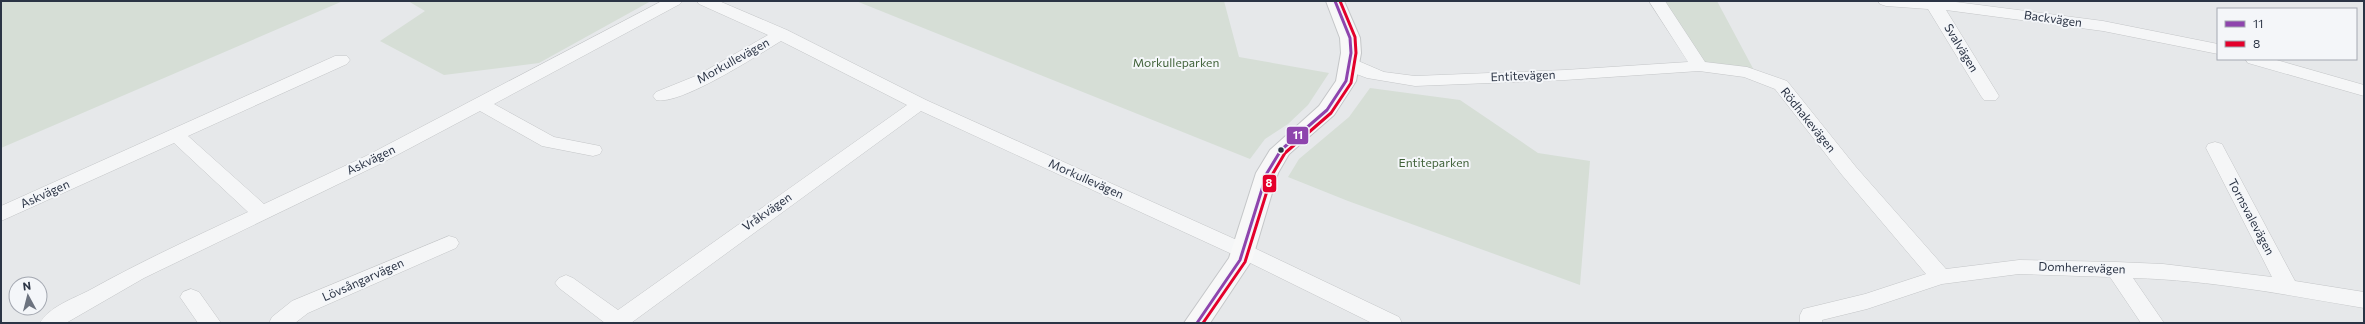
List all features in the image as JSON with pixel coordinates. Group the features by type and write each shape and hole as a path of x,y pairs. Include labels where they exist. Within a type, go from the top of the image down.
{"street":[{"name":"Askvägen","path":"51,323 66,312 137,273 481,104 674,1"},
{"name":"Morkullevägen","path":"705,1 781,34 920,104 1242,250 1391,323"},
{"path":"1196,323 1240,260 1267,172 1282,150 1326,110 1346,81 1350,64 1350,38 1335,1"},
{"path":"1657,1 1699,66"},
{"name":"Backvägen","path":"1886,1 1933,3 2103,26 2217,50"},
{"name":"Svalvägen","path":"1933,3 1990,96"},
{"name":"Morkullevägen","path":"662,96 704,79 781,34"},
{"name":"Askvägen","path":"1,214 341,60"},
{"path":"2257,60 2364,91"},
{"name":"Entitevägen","path":"1350,64 1376,76 1394,80 1415,81 1699,66"},
{"name":"Rödhakevägen","path":"1699,66 1747,72 1781,85 1849,170 1941,277"},
{"path":"481,104 549,142 592,150"},
{"name":"Vråkvägen","path":"618,323 748,226 920,104"},
{"path":"176,135 261,213"},
{"name":"Tornsvalevägen","path":"2215,148 2288,287"},
{"name":"Lövsångarvägen","path":"280,323 300,307 449,243"},
{"name":"Domherrevägen","path":"1811,323 1811,315 1867,301 1941,277 2019,267 2163,271 2288,287 2364,300"},
{"path":"2116,269 2153,323"},
{"path":"566,283 618,323"},
{"path":"190,297 210,323"}],"green space":[{"path":"1,1 343,1 1,148"},
{"path":"408,1 651,1 539,63 444,75 380,41 425,11"},
{"name":"Morkulleparken","path":"856,1 1224,1 1239,57 1329,73 1308,105 1288,124 1265,139 1250,159"},
{"path":"1657,1 1717,1 1756,74 1699,66"},
{"name":"Entiteparken","path":"1370,88 1460,100 1538,153 1590,161 1580,285 1348,201 1288,177 1299,159 1349,117"}],"transit line":[{"name":"11","path":"1197,323 1240,260 1267,173 1281,150 1327,110 1346,81 1351,53 1350,38 1335,1"},
{"name":"8","path":"1203,323 1245,262 1272,175 1285,153 1331,113 1351,83 1356,53 1355,37 1340,1"}]}
